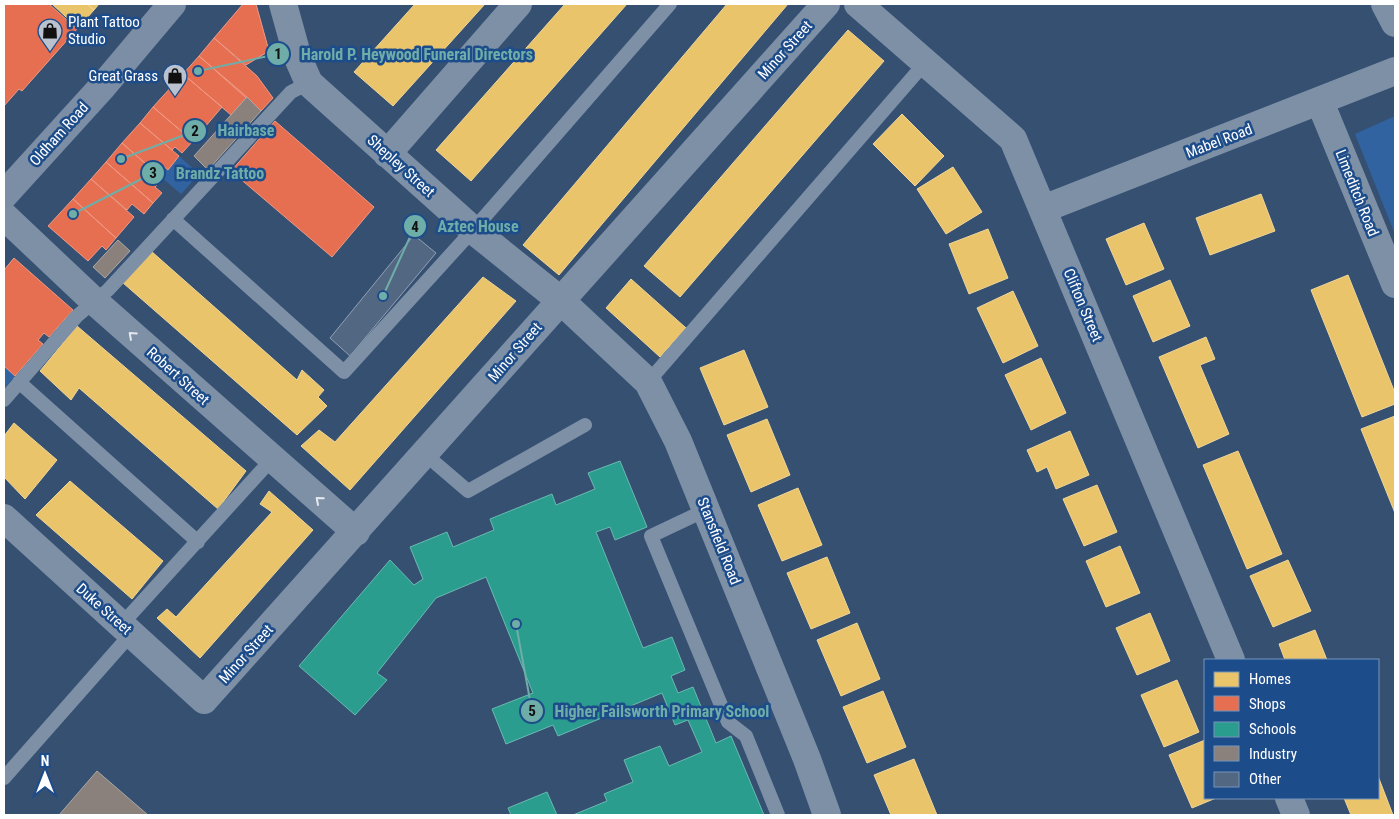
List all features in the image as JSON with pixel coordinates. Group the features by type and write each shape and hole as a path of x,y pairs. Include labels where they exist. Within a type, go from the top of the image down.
{"highway":[{"name":"Oldham Road","path":"4,195 103,86 172,4"}],"street":[{"name":"Shepley Street","path":"283,4 298,58 309,83 473,230 560,300"},
{"path":"387,154 518,4"},
{"name":"Minor Street","path":"204,700 426,455 560,300 826,4"},
{"name":"Clifton Street","path":"858,4 1013,139 1231,659"},
{"path":"1385,4 1395,24"},
{"name":"Mabel Road","path":"1043,209 1320,102 1395,70"},
{"name":"Limeditch Road","path":"1320,102 1395,284"},
{"name":"Robert Street","path":"4,216 94,301 356,532"},
{"name":"Stansfield Road","path":"560,300 648,382 678,441 807,759 827,815"},
{"name":"Duke Street","path":"4,518 204,700"},
{"path":"1289,799 1296,815"}],"lane":[{"path":"173,219 344,372 473,230 670,4"},
{"path":"648,382 925,63"},
{"path":"4,400 77,316 108,290 292,92 309,83"},
{"path":"19,382 198,542"},
{"path":"426,455 468,491 585,425"},
{"path":"4,778 198,542 272,459"},
{"path":"706,510 651,536 728,722 746,736 778,815"}],"shaded area":[{"path":"1395,116 1395,234 1355,134"},
{"path":"179,156 199,174 181,194 154,171 161,164 168,169"},
{"path":"4,366 15,376 4,389"}],"building: Homes":[{"path":"52,4 87,4 94,10 78,28"},
{"path":"87,4 99,4 94,10"},
{"path":"415,4 485,4 393,106 354,72"},
{"path":"565,4 627,4 471,181 436,150"},
{"path":"727,4 788,4 559,275 523,245"},
{"path":"848,30 884,61 680,297 644,266"},
{"path":"902,114 944,156 915,186 873,144"},
{"path":"953,167 982,212 946,234 917,189"},
{"path":"1261,194 1275,231 1210,255 1196,218"},
{"path":"1144,223 1164,269 1126,285 1106,239"},
{"path":"988,229 1008,278 969,294 949,244"},
{"path":"151,251 297,380 302,370 324,390 318,397 327,406 297,435 122,282"},
{"path":"1348,275 1395,393 1395,404 1362,417 1311,290"},
{"path":"483,277 516,301 350,490 301,446 319,430 335,442"},
{"path":"631,279 686,328 660,357 606,308"},
{"path":"1170,280 1190,326 1153,342 1133,296"},
{"path":"1013,291 1038,346 1003,363 977,308"},
{"path":"77,326 246,471 218,509 79,388 71,400 40,371"},
{"path":"1206,337 1215,359 1200,365 1229,434 1198,448 1159,357"},
{"path":"744,350 768,407 724,425 700,368"},
{"path":"1041,358 1066,413 1031,430 1005,375"},
{"path":"1395,416 1395,513 1361,429"},
{"path":"767,419 790,475 751,492 727,435"},
{"path":"14,423 57,460 25,499 4,477 4,436"},
{"path":"1070,431 1089,475 1056,489 1047,467 1037,472 1027,450"},
{"path":"1238,451 1282,554 1247,569 1203,465"},
{"path":"70,481 163,561 132,599 36,515"},
{"path":"1097,485 1117,532 1084,546 1063,499"},
{"path":"798,488 822,545 782,561 758,505"},
{"path":"269,491 313,530 200,658 157,618 167,609 176,617 272,512 260,504"},
{"path":"1120,546 1140,593 1106,607 1086,561"},
{"path":"827,557 850,613 811,629 787,573"},
{"path":"1288,560 1311,611 1273,627 1250,576"},
{"path":"1150,613 1170,661 1137,675 1116,628"},
{"path":"857,623 880,679 841,696 817,640"},
{"path":"1315,630 1327,659 1285,659 1279,644"},
{"path":"1177,680 1199,732 1164,747 1141,695"},
{"path":"883,691 906,747 867,763 843,707"},
{"path":"1204,740 1204,799 1214,799 1192,808 1169,755"},
{"path":"914,759 937,815 891,815 874,775"},
{"path":"1379,779 1393,815 1351,815 1344,799 1379,799"}],"building: Shops":[{"path":"4,4 49,4 77,29 22,91 19,89 4,106"},
{"path":"243,4 256,4 269,51 246,65 214,38"},
{"path":"214,38 257,76 273,98 261,111 199,56"},
{"path":"199,56 247,97 231,115 183,74"},
{"path":"183,74 222,107 193,141 153,107"},
{"path":"153,107 193,141 182,153 175,147 172,150 140,123"},
{"path":"275,121 374,207 332,257 231,171"},
{"path":"140,123 179,156 168,170 161,164 154,171 122,143"},
{"path":"122,143 163,179 155,187 162,193 153,203 106,162"},
{"path":"106,162 153,203 144,214 132,204 127,210 91,179"},
{"path":"91,179 134,217 116,238 73,199"},
{"path":"73,199 116,238 106,250 102,246 88,261 48,226"},
{"path":"14,258 73,310 49,337 44,333 38,340 43,344 15,376 4,366 4,270"}],"building: Schools":[{"path":"620,461 647,527 615,540 610,527 596,532 643,648 672,637 685,670 671,676 678,693 693,687 716,743 731,736 764,815 573,815 607,801 604,794 633,782 624,760 660,746 669,766 702,752 688,720 675,725 662,693 558,736 553,725 506,744 492,709 533,693 486,577 436,598 377,673 387,680 355,715 299,666 390,560 414,585 423,579 410,547 447,532 453,547 494,530 490,519 552,494 556,505 595,489 588,473"},
{"path":"547,792 557,815 511,815 508,808"}],"building: Industry":[{"path":"247,97 261,111 208,170 194,156"},
{"path":"118,240 130,251 105,278 93,267"},
{"path":"97,771 148,815 59,815"}],"building: Other":[{"path":"414,235 436,253 350,356 330,338"}],"place":[{"name":"Plant Tattoo Studio","path":"50,52"},
{"name":"Harold P. Heywood Funeral Directors","path":"198,71"},
{"name":"Great Grass","path":"175,97"},
{"name":"Hairbase","path":"121,159"},
{"name":"Brandz Tattoo","path":"73,214"},
{"name":"Aztec House","path":"383,296"},
{"name":"Higher Failsworth Primary School","path":"516,624"}]}
